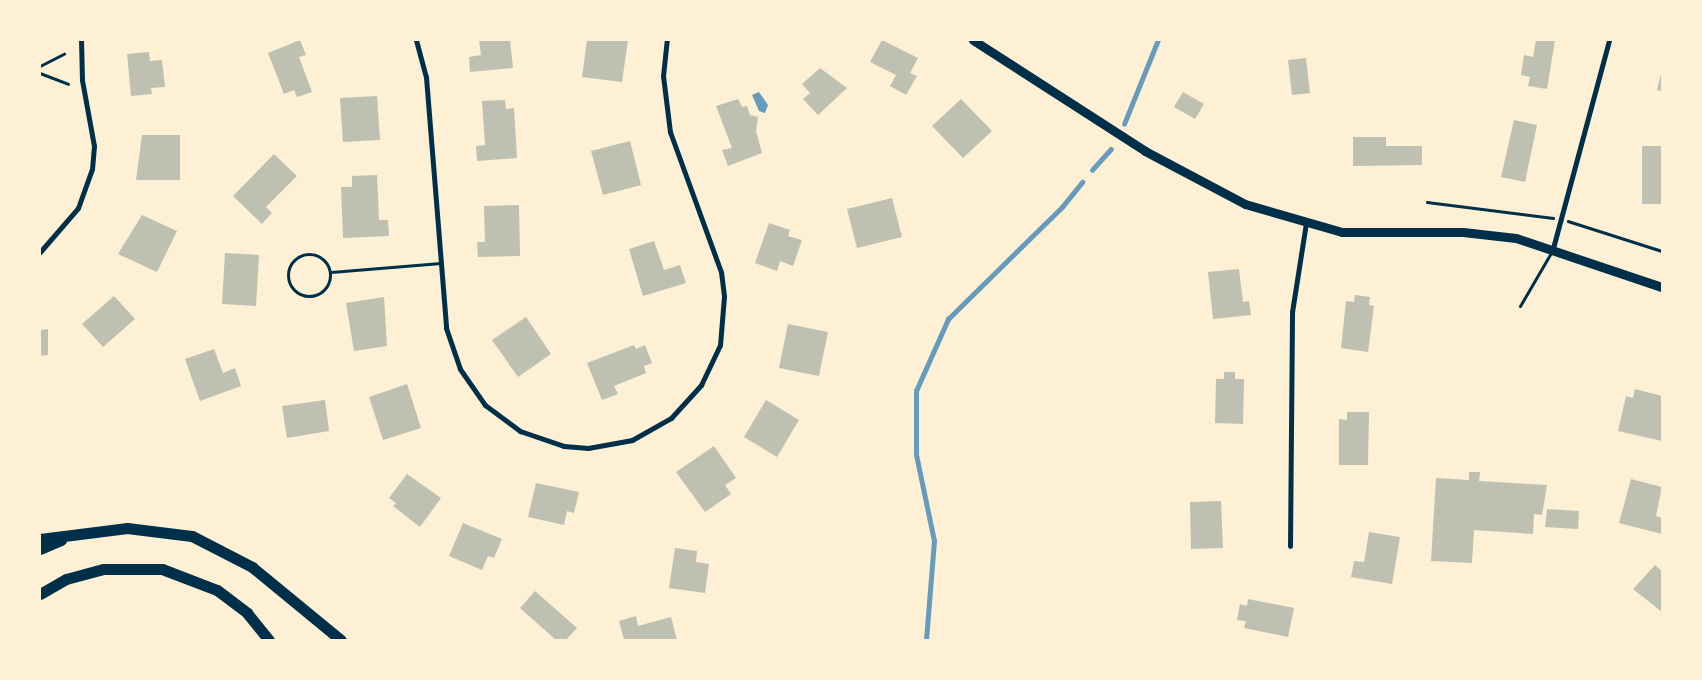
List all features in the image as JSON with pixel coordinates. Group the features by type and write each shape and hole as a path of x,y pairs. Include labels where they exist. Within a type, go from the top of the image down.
{"highway":[{"path":"40,539 82,533 150,528 208,542 252,567 341,640"},
{"path":"40,549 82,533"},
{"path":"40,594 66,579 104,569 162,569 217,590 247,613 269,640"}],"main road":[{"path":"973,40 1145,152 1244,204 1306,223 1372,234 1484,234 1553,248 1662,287"}],"street":[{"path":"40,252 78,208 92,168 94,146 82,80 81,40"},
{"path":"416,40 426,77 446,328 460,369 485,405 520,431 564,446 612,446 652,431 688,402 713,365 720,344 724,296 714,249 670,132 663,76 667,40"},
{"path":"1553,248 1609,40"},
{"path":"1290,546 1292,312 1306,223"}],"lane":[{"path":"1520,306 1553,248"},
{"path":"306,254 322,258 330,272 327,288 312,297 296,293 288,279 292,262 306,254"},
{"path":"330,272 442,263"}],"path":[{"path":"40,66 64,54"},
{"path":"40,73 68,84"},
{"path":"1427,202 1513,209 1561,220 1662,252"}],"water":[{"path":"759,92 768,105 765,113 759,111 752,95"}],"building":[{"path":"300,40 306,55 299,57 312,92 297,97 294,90 284,94 268,53"},
{"path":"479,40 510,40 513,68 470,72 469,57 481,55"},
{"path":"587,40 628,40 622,82 582,77"},
{"path":"882,40 918,58 910,73 917,76 906,95 890,86 896,75 870,62"},
{"path":"1536,40 1555,40 1547,89 1528,86 1530,77 1521,75 1524,55 1533,57"},
{"path":"149,52 150,61 162,60 165,87 151,88 152,94 131,96 127,54"},
{"path":"1306,58 1310,93 1292,95 1288,60"},
{"path":"820,68 847,88 818,115 803,99 810,93 802,84"},
{"path":"1662,74 1662,91 1657,90"},
{"path":"1183,92 1204,104 1195,119 1174,107"},
{"path":"377,96 380,140 343,142 340,98"},
{"path":"738,99 742,107 747,106 750,115 758,117 756,131 762,153 728,166 722,150 732,148 716,106"},
{"path":"961,99 992,131 963,158 932,126"},
{"path":"505,100 506,109 514,108 517,158 477,161 476,146 485,145 482,101"},
{"path":"1514,120 1537,125 1525,182 1501,177"},
{"path":"142,135 180,135 180,180 136,180"},
{"path":"1353,137 1386,137 1386,146 1422,146 1422,165 1353,166"},
{"path":"630,141 641,185 603,195 591,151"},
{"path":"1642,146 1661,146 1662,204 1642,204"},
{"path":"274,154 297,176 266,207 272,213 262,224 233,196"},
{"path":"377,175 379,220 388,220 389,236 343,238 341,187 352,187 352,176"},
{"path":"892,198 902,237 857,248 847,209"},
{"path":"519,205 520,256 478,257 477,242 485,242 484,206"},
{"path":"142,215 177,231 157,272 118,254"},
{"path":"769,223 790,230 788,236 802,240 793,266 780,261 777,271 755,263"},
{"path":"654,241 664,270 680,265 686,283 643,296 629,249"},
{"path":"225,253 259,255 256,306 222,304"},
{"path":"1239,269 1243,302 1249,301 1251,315 1213,319 1208,272"},
{"path":"1355,295 1370,297 1369,305 1374,306 1368,352 1341,348 1346,301 1354,302"},
{"path":"114,296 135,319 103,347 82,324"},
{"path":"384,297 387,346 354,351 346,303"},
{"path":"526,317 551,354 518,377 492,340"},
{"path":"788,324 828,332 819,376 779,368"},
{"path":"48,329 48,355 40,356 40,330"},
{"path":"634,345 636,349 645,345 652,363 644,366 646,373 614,386 618,394 602,400 587,363"},
{"path":"214,349 223,373 235,368 241,386 200,401 185,359"},
{"path":"1224,372 1235,372 1235,379 1244,379 1243,424 1215,423 1216,379 1224,379"},
{"path":"407,384 421,428 383,440 369,397"},
{"path":"1635,389 1662,396 1662,441 1618,431 1626,396 1633,398"},
{"path":"325,400 329,431 287,438 282,406"},
{"path":"766,400 799,420 777,457 744,437"},
{"path":"1347,412 1369,412 1368,465 1339,465 1339,419 1347,420"},
{"path":"714,446 736,478 725,485 731,494 705,512 676,472"},
{"path":"1469,472 1480,472 1479,481 1547,485 1542,515 1534,514 1533,534 1474,530 1472,563 1431,561 1436,478 1469,480"},
{"path":"407,474 441,498 420,527 393,506 396,503 389,498"},
{"path":"1631,479 1662,487 1656,516 1662,518 1662,534 1619,523"},
{"path":"536,483 579,492 574,513 567,511 564,525 528,517"},
{"path":"1221,501 1223,548 1191,549 1190,502"},
{"path":"1547,509 1579,511 1578,529 1545,527"},
{"path":"463,523 502,539 494,558 488,556 482,570 449,556"},
{"path":"1369,532 1400,537 1392,584 1351,577 1354,561 1364,562"},
{"path":"675,548 697,551 696,562 709,564 705,593 669,588"},
{"path":"1655,565 1662,571 1662,612 1633,589"},
{"path":"535,591 577,628 566,640 556,640 520,608"},
{"path":"1248,599 1294,608 1288,637 1244,628 1246,621 1237,620 1240,604 1247,606"},
{"path":"636,616 638,626 671,617 677,640 624,640 619,621"}],"waterway":[{"path":"1124,124 1158,40"},
{"path":"1092,170 1111,149"},
{"path":"926,640 934,541 916,455 916,391 948,319 1062,207 1082,182"}]}
